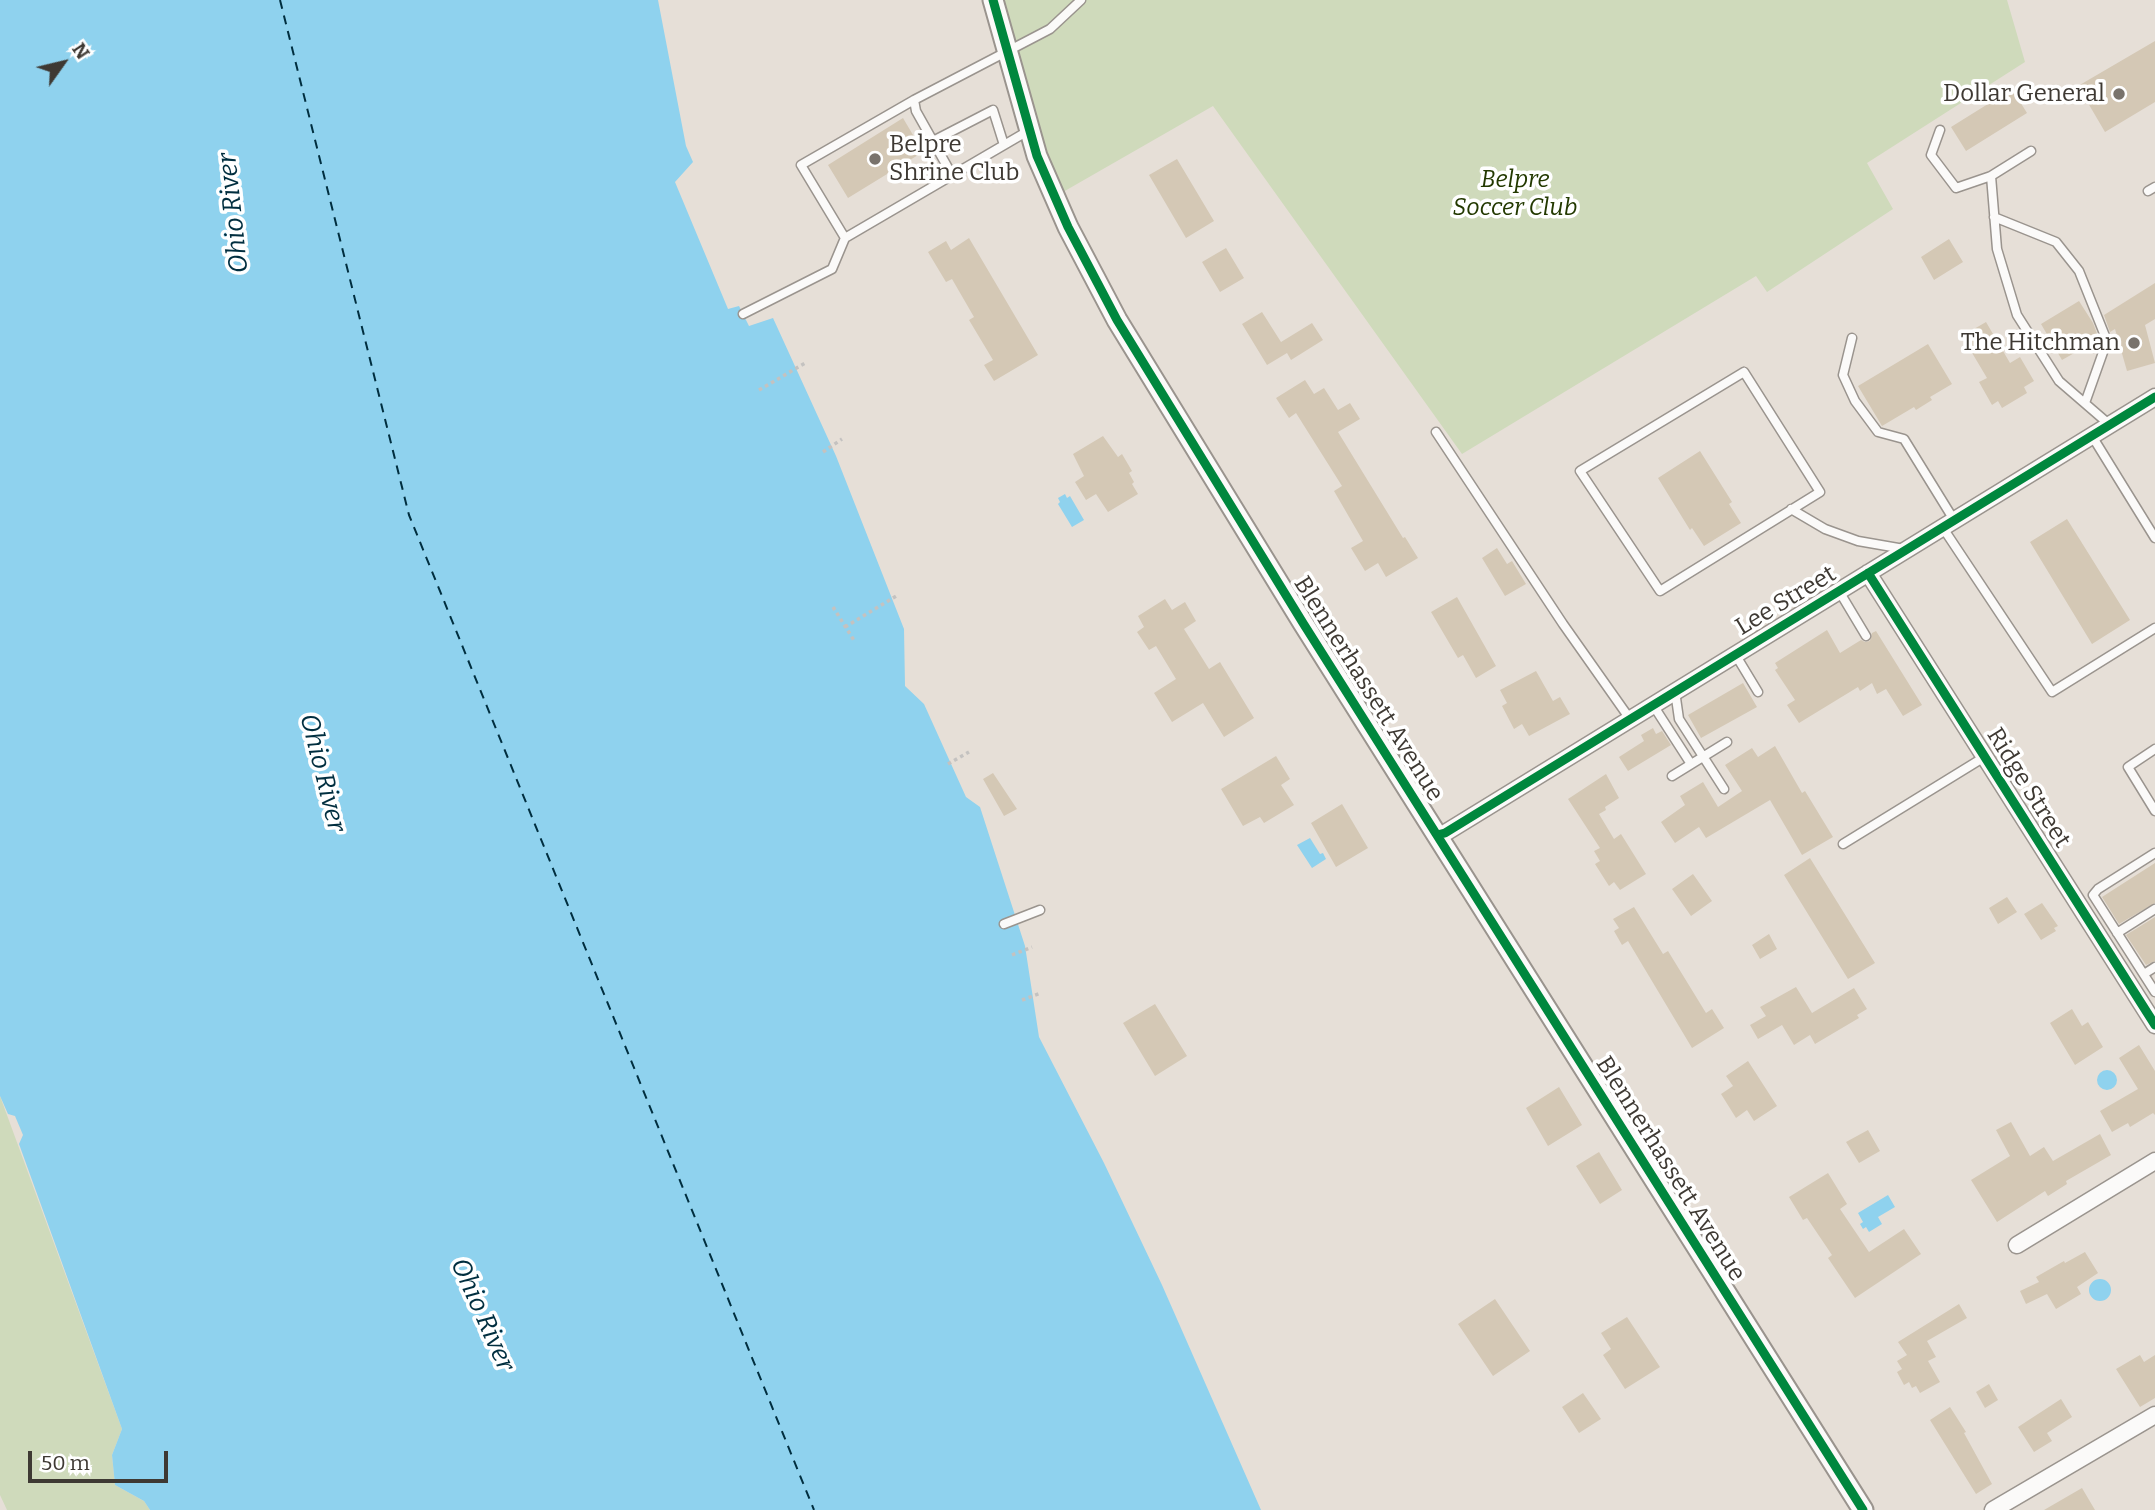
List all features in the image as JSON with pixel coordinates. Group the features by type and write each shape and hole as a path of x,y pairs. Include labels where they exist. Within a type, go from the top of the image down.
{"street":[{"name":"Blennerhassett Avenue","path":"993,0 1030,130 1053,197 1117,320 1288,600 1863,1510"},
{"name":"Lee Street","path":"1437,835 1445,833 2155,399"},
{"name":"Ridge Street","path":"1868,573 2155,1025"},
{"path":"2017,1245 2155,1161"},
{"path":"1993,1510 2155,1415"}],"lane":[{"path":"845,238 800,165 914,100 1050,29 1081,0"},
{"path":"914,100 916,111 952,175"},
{"path":"933,141 993,110 1004,145"},
{"path":"743,314 832,269 845,238 1030,130"},
{"path":"1940,131 1931,155 1955,188 1991,176 2031,151"},
{"path":"1991,176 1997,249 2017,315 2059,381 2110,425"},
{"path":"1994,217 2056,242 2078,271 2107,341 2085,403"},
{"path":"1852,338 1843,375 1855,401 1878,432 1904,439 1948,524 2052,692 2155,628"},
{"path":"1744,372 1820,492 1791,509 1660,591 1580,471 1744,372"},
{"path":"1436,432 1563,624 1630,719"},
{"path":"2092,436 2155,538"},
{"path":"1791,509 1825,529 1858,541 1907,549"},
{"path":"1839,591 1866,636"},
{"path":"1735,654 1758,692"},
{"path":"1675,691 1679,719 1724,789"},
{"path":"1653,705 1691,764"},
{"path":"1672,776 1727,741"},
{"path":"2155,749 2128,767 2155,811"},
{"path":"1843,844 1986,756"},
{"path":"2155,853 2098,889 2093,895 2155,992"},
{"path":"1004,925 1040,909"},
{"path":"2117,933 2155,909"},
{"path":"2144,974 2155,967"}],"path":[{"path":"759,390 807,362"},
{"path":"822,452 842,439"},
{"path":"845,626 898,595"},
{"path":"833,607 855,642"},
{"path":"948,764 969,752"},
{"path":"1012,955 1031,947"},
{"path":"1022,1000 1041,993"}],"green space":[{"name":"Belpre Soccer Club","path":"1003,0 2007,0 2025,62 1867,163 1893,209 1767,292 1756,276 1462,454 1213,106 1063,192 1045,152"},
{"path":"0,1096 122,1429 112,1455 115,1485 144,1501 150,1510 7,1510 0,1495"}],"water":[{"name":"Ohio River","path":"0,0 658,0 686,146 693,162 675,182 728,309 739,306 749,326 773,318 836,456 904,629 905,686 924,704 966,797 980,807 1025,946 1039,1037 1104,1163 1162,1285 1261,1510 150,1510 144,1501 115,1485 112,1455 122,1429 19,1144 23,1135 15,1116 8,1114 0,1096"},
{"path":"1065,494 1067,498 1070,496 1084,520 1072,527 1058,504 1058,498"},
{"path":"1310,838 1326,859 1312,868 1297,845"},
{"path":"2103,1070 2111,1070 2117,1080 2111,1090 2103,1090 2097,1084 2097,1076"},
{"path":"1888,1195 1895,1207 1878,1217 1882,1224 1869,1232 1866,1227 1863,1229 1858,1213"},
{"path":"2100,1279 2108,1282 2111,1290 2108,1298 2100,1301 2092,1298 2089,1290 2092,1282"}],"building":[{"name":"Dollar General","path":"2155,41 2155,102 2105,132 2078,86"},
{"path":"2012,89 2027,113 1966,151 1951,127"},
{"name":"Belpre Shrine Club","path":"903,118 923,152 848,198 828,165"},
{"path":"1177,159 1214,221 1186,238 1149,175"},
{"path":"969,238 1038,355 994,381 984,365 993,360 969,320 974,317 952,279 946,282 928,252 946,241 951,250"},
{"path":"1949,239 1963,262 1934,280 1921,257"},
{"path":"1226,248 1244,278 1220,292 1202,262"},
{"name":"The Hitchman","path":"2155,283 2155,319 2145,325 2155,363 2127,371 2115,329 2110,332 2104,315"},
{"path":"2079,301 2093,323 2099,339 2062,360 2041,324"},
{"path":"1262,312 1281,342 1312,323 1323,340 1291,360 1287,353 1267,365 1242,324"},
{"path":"1986,322 2010,363 2020,357 2034,381 2024,387 2027,393 2002,408 1998,401 1992,405 1979,382 1987,378 1962,336"},
{"path":"1928,344 1952,384 1930,397 1932,400 1916,410 1914,407 1882,426 1858,386"},
{"path":"1305,380 1314,394 1324,388 1338,410 1350,403 1360,419 1338,432 1418,558 1386,577 1378,563 1365,571 1351,548 1363,541 1334,491 1342,486 1296,413 1289,418 1276,398"},
{"path":"1103,436 1118,457 1122,454 1132,471 1129,473 1138,494 1108,512 1096,494 1086,500 1075,482 1084,476 1073,454"},
{"path":"1700,451 1732,502 1729,504 1741,523 1704,546 1692,528 1690,530 1658,478"},
{"path":"2067,519 2130,620 2092,644 2030,542"},
{"path":"1497,548 1507,564 1512,561 1526,584 1505,596 1482,558"},
{"path":"1457,597 1496,666 1476,678 1463,655 1458,658 1431,612"},
{"path":"1165,599 1172,610 1185,602 1196,621 1184,629 1209,669 1220,662 1254,718 1224,737 1203,703 1172,722 1154,693 1176,679 1156,646 1149,650 1137,632 1144,627 1138,616"},
{"path":"1827,630 1840,653 1861,640 1870,641 1872,633 1876,631 1922,705 1903,716 1886,689 1877,694 1872,683 1860,691 1858,687 1799,723 1787,705 1795,700 1775,670 1778,668 1775,663"},
{"path":"1536,671 1553,701 1560,697 1570,714 1529,736 1522,724 1514,729 1502,706 1507,703 1500,690"},
{"path":"1743,683 1757,707 1701,738 1688,715"},
{"path":"1653,728 1656,734 1662,731 1671,745 1628,771 1619,757 1644,741 1641,735"},
{"path":"1775,746 1802,793 1805,791 1833,837 1802,855 1770,800 1706,838 1699,827 1675,843 1661,822 1685,805 1680,796 1703,782 1718,807 1742,791 1725,765 1752,748 1758,757"},
{"path":"1276,756 1290,779 1281,785 1294,805 1264,823 1260,817 1243,826 1221,789"},
{"path":"993,773 1017,809 1004,816 983,779"},
{"path":"1606,774 1619,798 1599,814 1614,839 1621,834 1646,874 1620,890 1614,882 1609,886 1595,864 1600,861 1594,851 1600,848 1568,799"},
{"path":"1342,804 1368,848 1336,867 1311,823"},
{"path":"1810,858 1875,963 1848,979 1784,875"},
{"path":"2155,863 2155,903 2119,924 2102,897"},
{"path":"1693,874 1712,901 1691,916 1672,889"},
{"path":"2007,897 2017,912 1998,924 1989,908"},
{"path":"2042,903 2058,926 2054,928 2056,931 2041,940 2024,914"},
{"path":"1634,907 1663,954 1668,951 1706,1013 1712,1009 1724,1028 1692,1048 1628,941 1622,945 1614,931 1619,928 1613,919"},
{"path":"2155,917 2155,961 2146,965 2126,935"},
{"path":"1769,934 1777,949 1760,959 1752,945"},
{"path":"1796,987 1812,1013 1854,988 1867,1009 1857,1015 1859,1018 1815,1044 1810,1035 1794,1045 1782,1025 1758,1039 1750,1025 1766,1016 1760,1007"},
{"path":"1155,1004 1187,1056 1155,1076 1123,1023"},
{"path":"2072,1009 2082,1026 2088,1022 2103,1047 2075,1065 2050,1023"},
{"path":"2139,1045 2155,1071 2155,1115 2153,1113 2130,1127 2128,1123 2112,1132 2100,1111 2138,1089 2119,1058"},
{"path":"1748,1061 1777,1106 1754,1121 1747,1110 1736,1118 1721,1094 1733,1086 1726,1076"},
{"path":"1559,1087 1582,1125 1548,1146 1526,1108"},
{"path":"2011,1122 2030,1156 2044,1147 2053,1161 2100,1134 2111,1155 2066,1181 2067,1184 2048,1196 2045,1191 1997,1222 1971,1180 2010,1156 1996,1130"},
{"path":"1868,1130 1880,1151 1859,1163 1846,1142"},
{"path":"1599,1152 1622,1190 1600,1204 1576,1166"},
{"path":"1828,1173 1847,1204 1840,1209 1869,1252 1904,1229 1921,1254 1855,1298 1828,1258 1832,1255 1807,1218 1803,1220 1789,1197"},
{"path":"2085,1252 2098,1273 2077,1287 2081,1294 2056,1309 2047,1294 2026,1304 2020,1291 2039,1282 2036,1277"},
{"path":"1495,1299 1530,1351 1493,1376 1458,1324"},
{"path":"1959,1304 1967,1318 1927,1341 1936,1357 1928,1361 1940,1382 1920,1393 1916,1386 1912,1388 1909,1382 1904,1385 1897,1372 1902,1369 1897,1361 1907,1355 1898,1342"},
{"path":"1627,1317 1660,1367 1625,1389 1603,1355 1611,1349 1601,1333"},
{"path":"2140,1355 2144,1362 2155,1355 2155,1398 2140,1407 2116,1369"},
{"path":"1989,1384 1998,1400 1985,1408 1976,1392"},
{"path":"1583,1393 1601,1419 1579,1433 1562,1407"},
{"path":"2061,1399 2072,1417 2047,1433 2052,1441 2034,1452 2018,1427"},
{"path":"1950,1407 1992,1484 1976,1494 1930,1420"},
{"path":"2082,1488 2095,1510 2044,1510"}],"ferry route":[{"path":"280,0 409,515 814,1510"}],"cycle path":[{"path":"993,0 1037,156 1068,227 1117,320 1303,623 1863,1510"},
{"path":"1437,835 1445,833 2155,397"},
{"path":"1868,573 2155,1025"}],"place":[{"name":"Dollar General","path":"2119,94"},
{"name":"Belpre Shrine Club","path":"875,159"},
{"name":"The Hitchman","path":"2134,343"}]}
